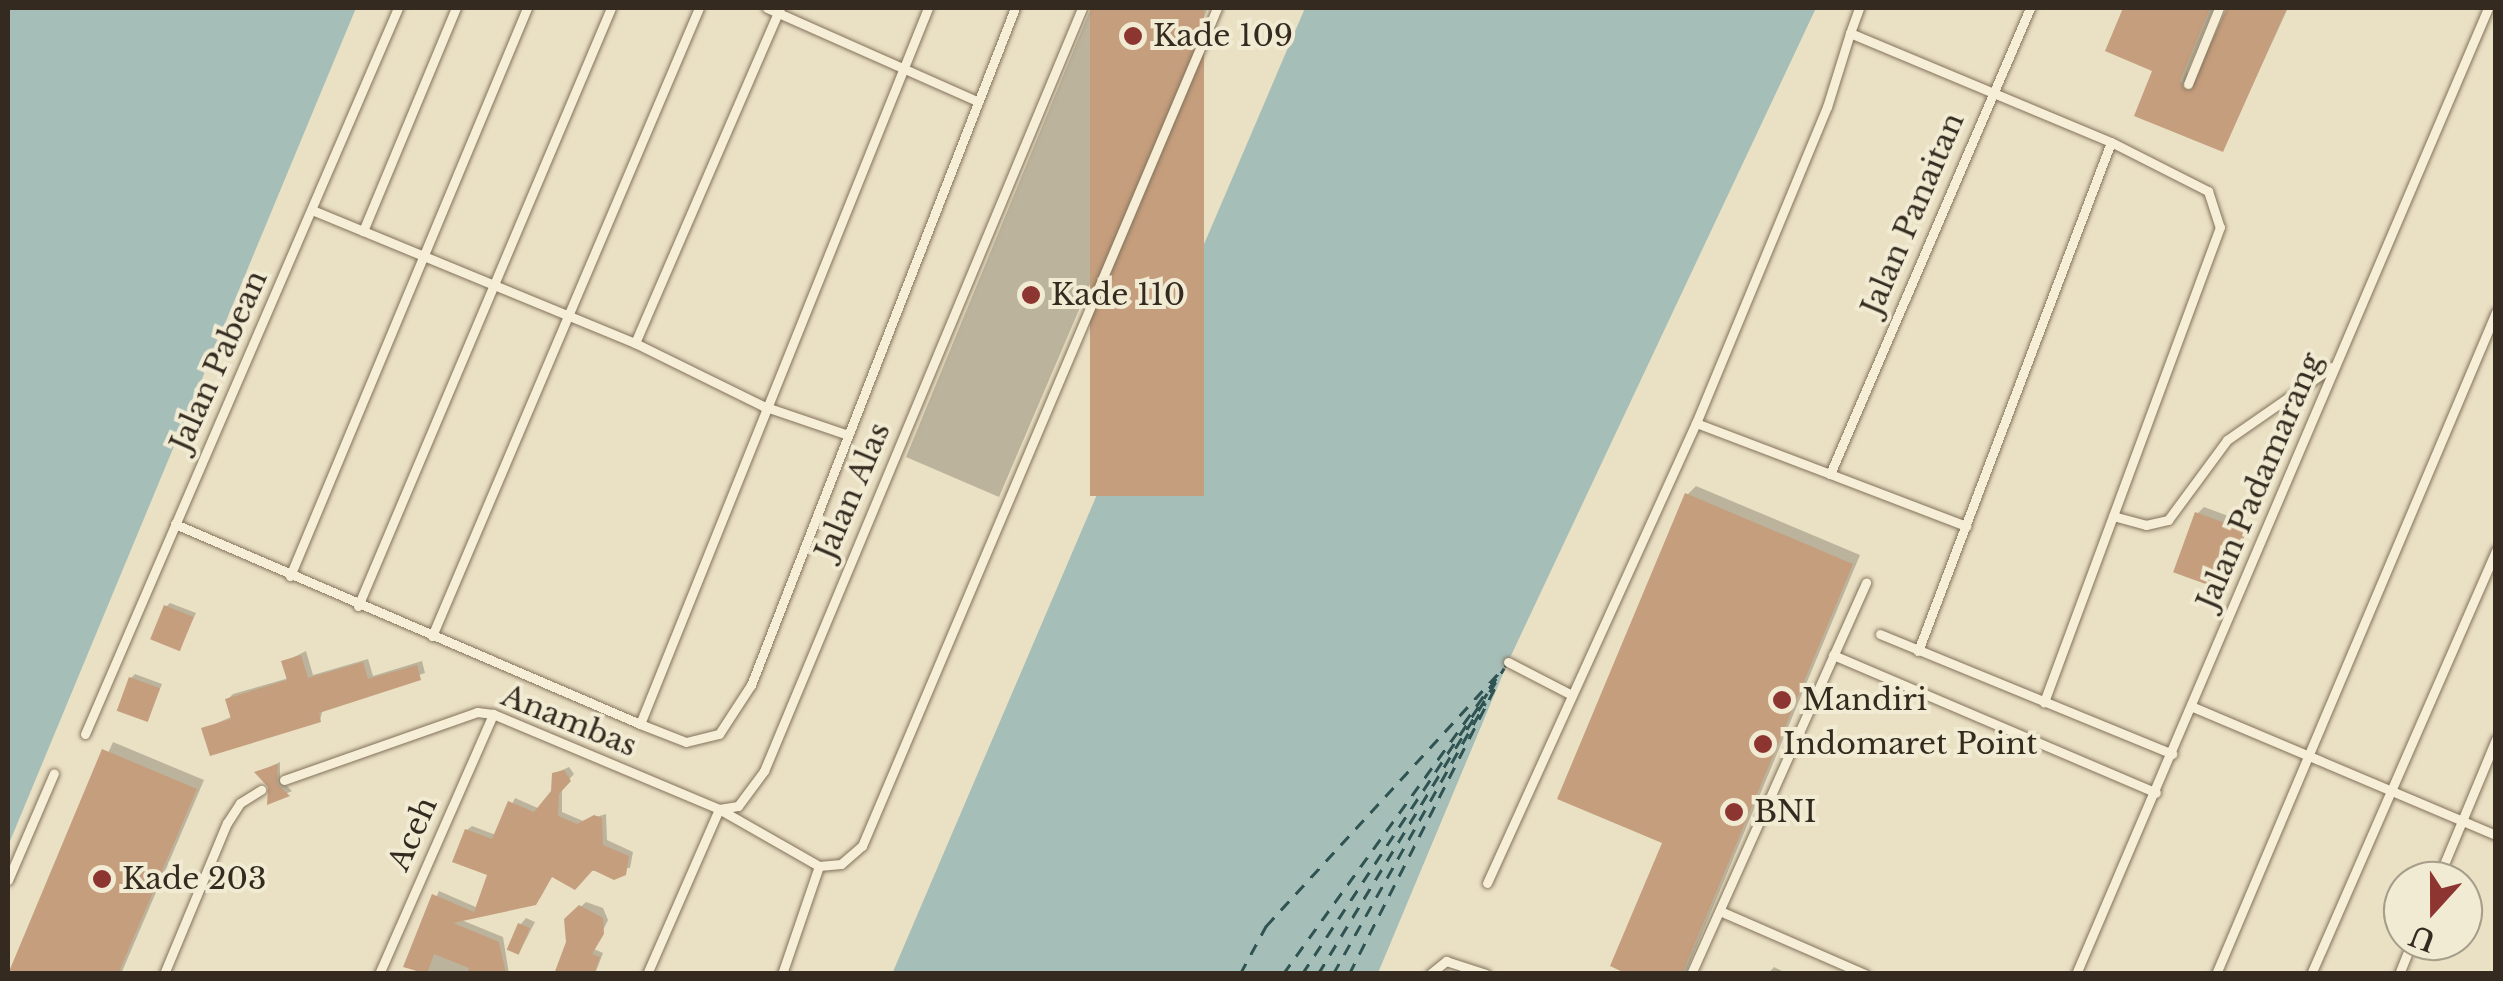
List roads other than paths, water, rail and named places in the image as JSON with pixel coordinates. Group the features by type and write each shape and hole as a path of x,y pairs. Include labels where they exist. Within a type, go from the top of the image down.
{"lane":[{"name":"Jalan Pabean","path":"85,734 398,8"},
{"path":"363,232 456,8"},
{"path":"290,576 420,253 527,8"},
{"path":"358,606 490,285 611,8"},
{"path":"432,636 564,315 698,8"},
{"path":"640,724 763,406 898,71 928,8"},
{"path":"175,524 358,606 640,724 704,742 739,712 1014,8"},
{"name":"Jalan Alas","path":"647,974 719,809 738,806 764,771 1082,8"},
{"path":"782,974 819,866 841,864 862,846 1217,8"},
{"path":"1487,883 1568,693 1696,423 1827,107 1859,8"},
{"name":"Jalan Panaitan","path":"1830,474 2030,8"},
{"path":"2188,84 2220,8"},
{"name":"Jalan Padamarang","path":"2076,974 2488,8"},
{"path":"635,343 775,9 898,71 978,102"},
{"path":"1850,32 2110,142 2208,192 2220,214 2044,702"},
{"path":"1918,651 2110,142"},
{"path":"312,210 635,343 763,406 848,435"},
{"path":"2216,974 2496,312"},
{"path":"2113,516 2146,525 2168,520 2227,440 2334,365"},
{"path":"1696,423 1966,526"},
{"path":"2311,974 2496,550"},
{"path":"1691,974 1866,582"},
{"path":"1880,634 2172,754"},
{"path":"1832,654 2156,793"},
{"path":"1508,662 1568,693"},
{"path":"2192,707 2390,794 2496,835"},
{"name":"Anambas","path":"284,780 476,712 493,714 719,809 819,866"},
{"name":"Aceh","path":"379,974 493,714"},
{"path":"2445,861 2496,738"},
{"path":"8,880 54,773"},
{"path":"164,974 227,823 240,803 262,790"},
{"path":"1720,911 1865,974"},
{"path":"1430,974 1446,961 1484,973"}],"water":[{"path":"8,8 356,8 8,846"},
{"path":"1305,8 1816,8 1508,662 1378,973 892,974"}],"place":[{"name":"Kade 109","path":"1133,36"},
{"name":"Kade 110","path":"1031,295"},
{"name":"Mandiri","path":"1782,700"},
{"name":"Indomaret Point","path":"1763,744"},
{"name":"BNI","path":"1734,812"},
{"name":"Kade 203","path":"102,879"}]}
